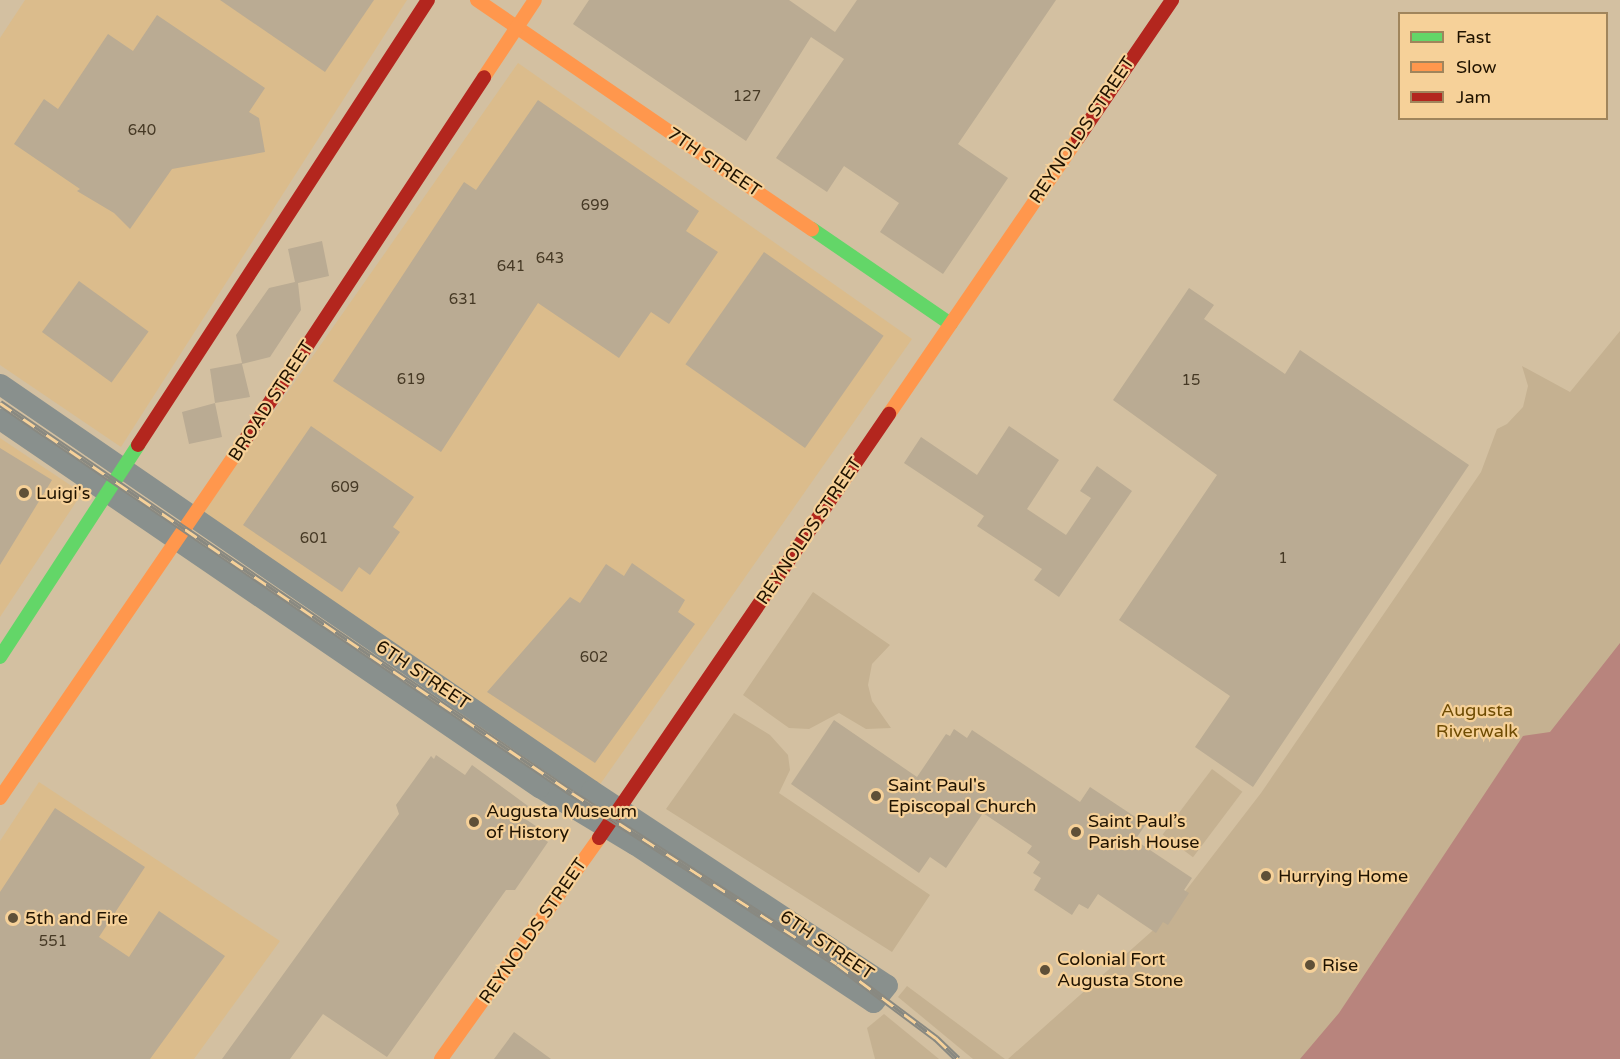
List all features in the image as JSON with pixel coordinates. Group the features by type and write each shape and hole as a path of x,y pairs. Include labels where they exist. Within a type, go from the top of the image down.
{"main road":[{"path":"0,657 428,0"},
{"name":"7TH STREET","path":"477,0 951,324"},
{"name":"BROAD STREET","path":"0,798 193,517 535,0"},
{"name":"REYNOLDS STREET","path":"441,1059 606,828 1172,0"}],"street":[{"name":"6TH STREET","path":"0,384 620,807 886,985 873,1002 539,787 0,419"}],"shaded area":[{"path":"25,0 407,0 121,447 0,365 0,38"},
{"path":"518,63 912,339 597,789 203,513"},
{"path":"0,438 82,493 0,617"},
{"path":"1620,643 1620,1059 1300,1059 1339,1013 1523,736 1550,732"},
{"path":"39,782 280,941 194,1059 0,1059 0,841"}],"green space":[{"name":"Augusta Riverwalk","path":"1620,331 1620,761 1398,1059 1008,1059 1160,924 1261,793 1481,472 1497,429 1507,424 1523,407 1528,386 1522,366 1570,392"},
{"path":"813,592 890,645 872,664 868,685 872,701 891,728 866,729 839,713 809,729 789,728 743,695"},
{"path":"734,713 770,735 788,755 790,770 779,793 930,895 892,952 666,809"},
{"path":"1212,769 1242,792 1193,857 1163,834"},
{"path":"907,986 1005,1059 973,1059 898,997"},
{"path":"884,1014 939,1059 875,1059 867,1028"}],"building":[{"path":"220,0 374,0 325,72"},
{"path":"589,0 789,0 835,32 857,0 1056,0 958,144 1008,178 943,274 880,232 899,203 844,166 827,192 776,158 844,59 811,37 746,141 573,24"},
{"path":"157,15 265,88 249,112 259,118 265,152 172,169 130,229 114,213 77,191 80,189 14,144 44,99 58,109 108,34 133,51"},
{"path":"538,100 699,211 686,231 718,252 669,324 651,312 619,358 538,303 441,452 333,381 464,182 476,190"},
{"path":"322,241 329,276 298,283 301,310 270,357 242,364 250,397 215,403 210,369 242,363 236,335 269,288 295,282 288,249"},
{"path":"764,252 884,336 805,448 685,364"},
{"path":"79,281 149,332 112,383 42,332"},
{"path":"1189,288 1214,305 1204,319 1285,374 1300,350 1469,465 1253,787 1195,747 1230,696 1119,620 1217,475 1113,400"},
{"path":"215,403 222,437 189,444 182,412"},
{"path":"311,426 414,497 393,527 400,532 370,575 359,567 342,592 243,525"},
{"path":"1009,426 1059,460 1027,509 1066,535 1091,498 1080,491 1097,466 1132,491 1059,597 1034,580 1042,569 977,526 984,516 904,463 921,437 977,475"},
{"path":"0,448 52,480 0,565"},
{"path":"632,563 685,600 678,612 695,624 595,763 487,692 570,597 580,603 606,564 624,576"},
{"name":"Saint Paul’s Parish House","path":"834,720 917,777 946,734 950,736 954,729 967,738 972,730 1080,802 1090,787 1146,824 1135,840 1192,878 1184,890 1189,893 1168,925 1163,922 1156,933 1098,894 1088,909 1079,904 1072,915 1034,890 1041,878 1033,873 1040,862 1027,853 1032,846 983,813 946,868 930,857 919,873 791,784"},
{"path":"436,755 465,775 472,765 528,806 521,816 549,835 545,840 548,842 515,890 506,890 387,1057 323,1014 290,1059 222,1059 399,814 396,805 431,756 434,759"},
{"path":"55,808 145,867 99,937 129,957 159,911 225,956 150,1059 0,1059 0,892"},
{"path":"514,1032 551,1059 494,1059"}],"railway":[{"path":"0,403 572,793 837,964 936,1038 958,1059"}],"traffic: fast":[{"path":"812,229 951,324"},
{"path":"0,657 138,445"}],"traffic: slow":[{"path":"477,0 812,229"},
{"path":"484,77 535,0"},
{"path":"889,414 1078,138"},
{"path":"0,798 243,443"},
{"path":"441,1059 599,838"}],"traffic: jam":[{"path":"138,445 428,0"},
{"path":"1078,138 1172,0"},
{"path":"243,443 484,77"},
{"path":"599,838 889,414"}],"place":[{"name":"Luigi's","path":"24,493"},
{"name":"Saint Paul's Episcopal Church","path":"876,796"},
{"name":"Augusta Museum of History","path":"474,822"},
{"name":"Saint Paul’s Parish House","path":"1076,832"},
{"name":"Hurrying Home","path":"1266,876"},
{"name":"5th and Fire","path":"13,918"},
{"name":"Rise","path":"1310,965"},
{"name":"Colonial Fort Augusta Stone","path":"1045,970"}]}
